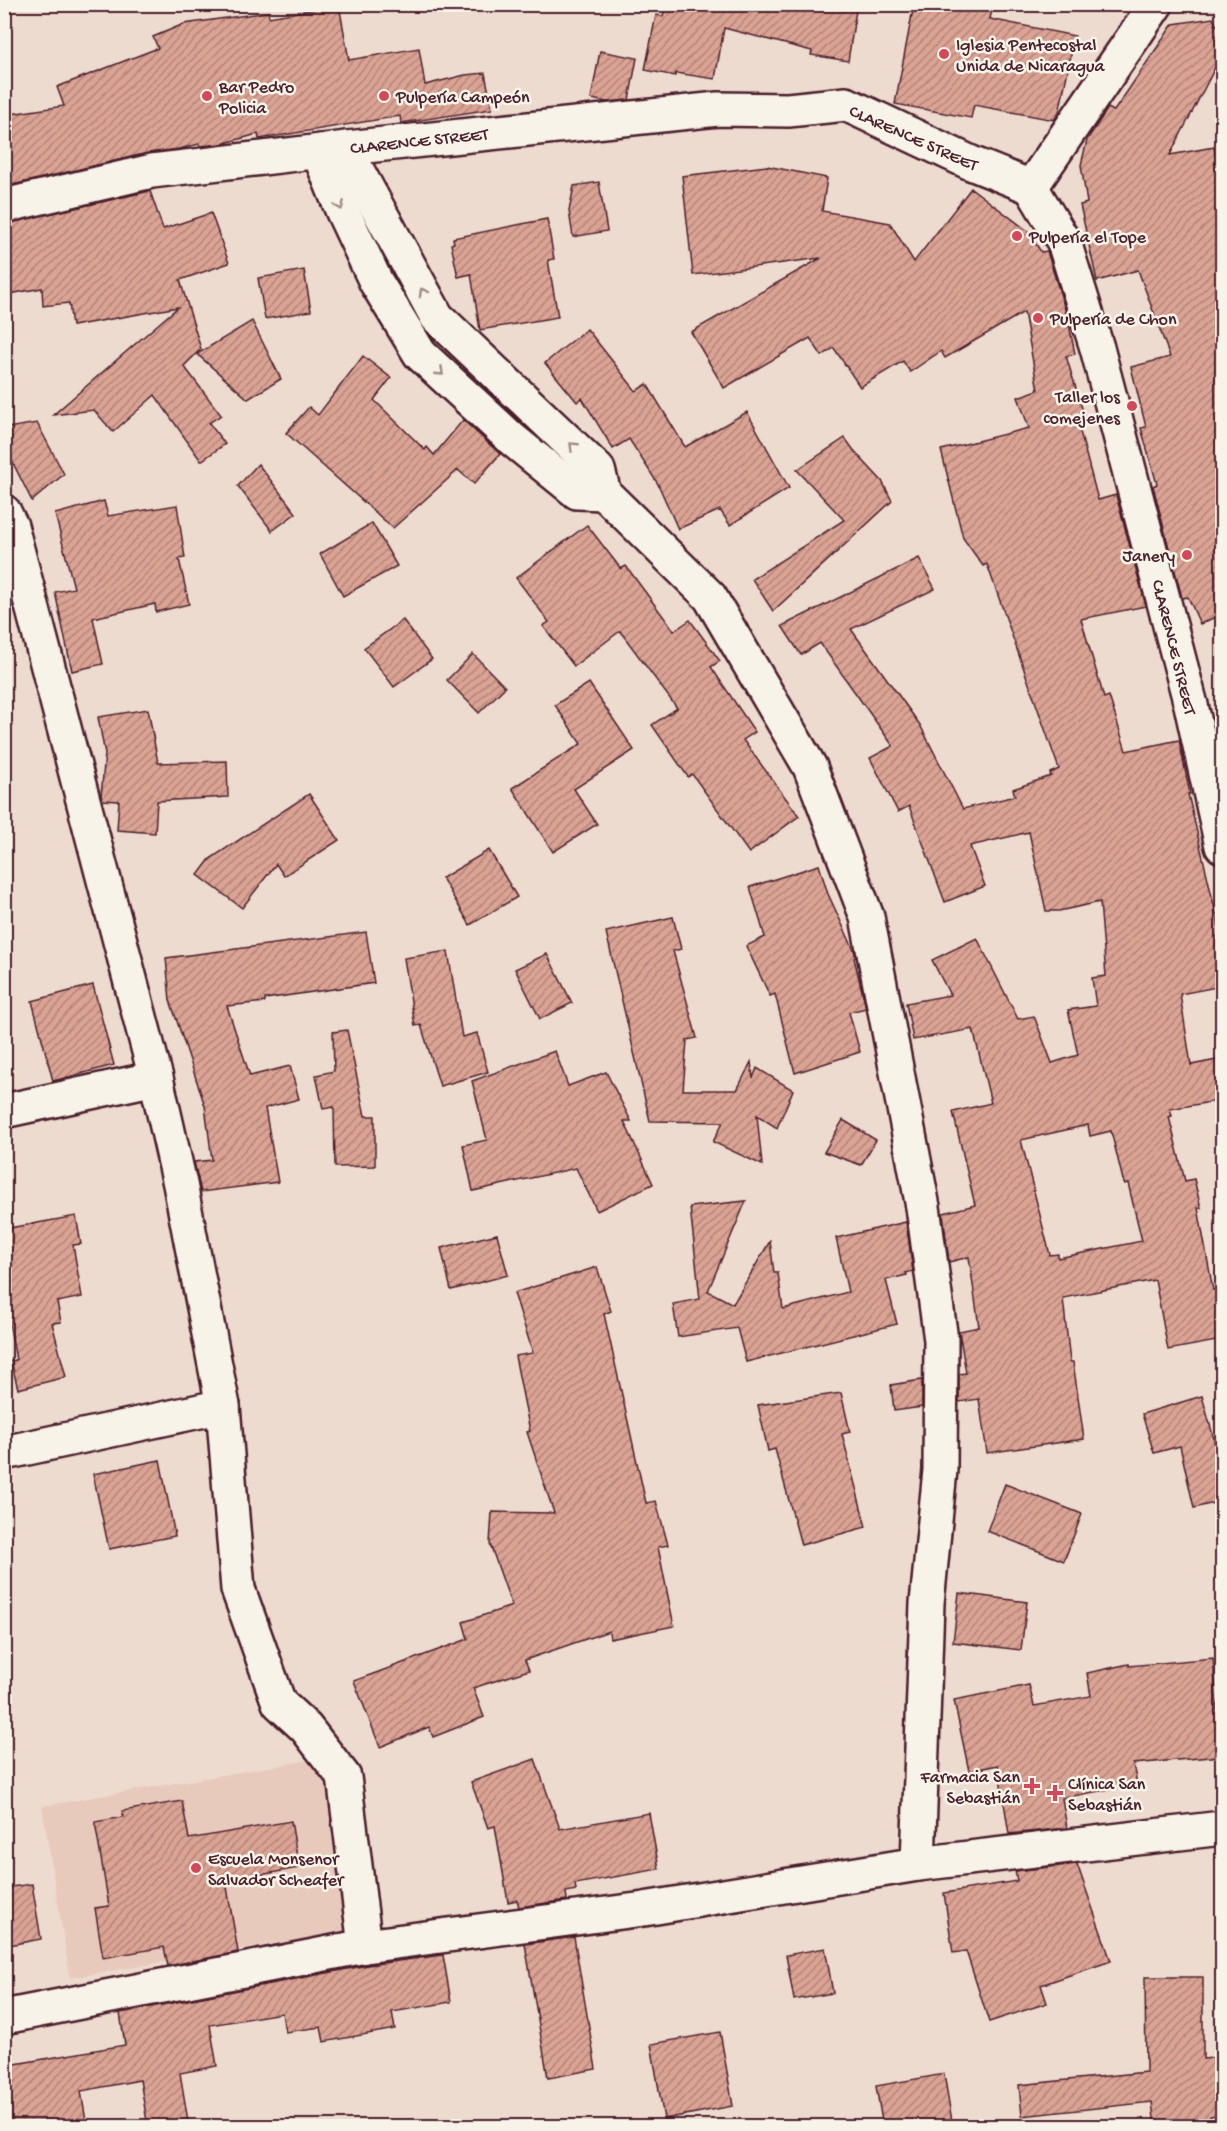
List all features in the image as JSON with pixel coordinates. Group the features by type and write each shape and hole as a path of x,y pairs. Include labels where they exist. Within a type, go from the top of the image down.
{"street":[{"path":"1031,187 1156,4"},
{"name":"CLARENCE STREET","path":"4,206 152,171 718,109 788,110 846,104 971,163 1031,187 1064,242 1097,348 1191,705 1222,846"},
{"path":"333,150 351,161 437,317 598,470 604,493 710,597 810,767 867,917 923,1208 941,1340 940,1470 927,1604 918,1864"},
{"path":"4,513 11,526 156,1078 180,1184 223,1406 238,1589 279,1703 306,1728 344,1777 365,1946"},
{"path":"4,1111 156,1078"},
{"path":"4,1453 223,1406"},
{"path":"4,2017 365,1946 644,1909 918,1864 1222,1828"}],"shaded area":[{"name":"Escuela Monsenor Salvador Scheafer","path":"321,1758 349,1931 70,1978 42,1806"}],"building":[{"path":"666,4 857,4 848,61 811,55 812,51 724,28 715,79 676,73 675,76 645,70 656,15 663,16"},
{"path":"914,4 993,4 990,19 1075,36 1059,113 1054,120 974,105 971,118 895,104"},
{"path":"339,5 349,60 419,48 425,85 465,75 485,73 492,109 401,123 400,116 259,139 258,134 221,144 200,146 199,144 148,153 4,187 4,115 64,106 57,87 158,48 153,37 184,24 268,12 269,17"},
{"path":"1213,18 1216,25 1222,24 1222,54 1170,155 1214,147 1222,199 1222,614 1200,624 1188,597 1182,598 1153,486 1157,484 1141,428 1146,427 1131,367 1170,357 1138,270 1097,281 1080,205 1087,203 1081,165 1087,140 1108,108 1114,111 1173,24"},
{"path":"600,51 637,58 629,100 607,102 591,99"},
{"path":"767,166 827,178 822,211 890,223 914,262 971,188 1028,231 1041,252 1047,251 1068,319 1075,354 1066,356 1086,421 1078,424 1098,500 1116,495 1146,606 1081,619 1104,698 1109,696 1126,751 1179,740 1190,794 1188,794 1221,935 1216,937 1222,970 1222,986 1180,994 1191,1065 1222,1059 1222,1100 1170,1109 1172,1116 1169,1117 1185,1181 1194,1179 1201,1208 1198,1208 1213,1290 1222,1288 1222,1340 1168,1350 1155,1280 1063,1298 1070,1362 1073,1362 1084,1439 987,1453 979,1399 959,1402 959,1374 966,1373 959,1331 979,1327 969,1257 949,1262 944,1222 943,1213 975,1205 953,1112 991,1103 973,1029 913,1040 906,1003 950,995 932,960 977,938 1018,1019 1034,1016 1052,1063 1078,1055 1068,1010 1096,1006 1092,978 1106,976 1100,902 1059,911 1046,911 1029,832 970,846 985,886 945,902 909,806 898,812 870,758 893,746 820,643 801,655 782,626 919,558 935,589 851,629 920,725 963,809 1015,796 1013,789 1051,776 1050,773 1059,769 987,564 983,566 963,538 941,450 1029,428 1018,397 1038,390 1024,312 945,358 941,351 910,372 903,361 860,387 834,348 822,356 810,338 724,388 691,332 821,258 693,275 682,176","holes":["1088,1125 1090,1136 1111,1131 1124,1184 1128,1183 1142,1241 1058,1258 1058,1254 1050,1255 1021,1140"]},
{"path":"599,182 607,231 573,237 569,211 574,186"},
{"path":"150,191 163,229 211,213 229,263 180,280 201,349 184,366 221,415 209,423 225,444 201,461 155,395 113,432 94,410 53,415 178,307 72,326 69,303 43,306 42,288 4,295 4,224"},
{"path":"547,219 554,259 548,260 558,317 480,330 471,274 458,277 451,244 454,243 453,238"},
{"path":"304,270 311,311 265,319 258,278"},
{"path":"252,321 281,379 248,399 197,354"},
{"path":"587,329 636,391 647,384 685,447 747,412 789,488 730,525 720,510 678,529 658,484 629,439 613,449 582,398 577,402 545,363"},
{"path":"363,356 391,378 374,400 425,450 427,447 434,455 463,420 500,454 474,484 458,470 393,528 286,433 309,407 318,415"},
{"path":"37,423 64,474 32,501 12,461 7,428"},
{"path":"845,438 882,481 892,501 773,611 752,579 844,520 797,470"},
{"path":"258,464 296,513 272,531 238,486"},
{"path":"104,501 108,516 177,505 185,558 179,559 189,604 156,612 155,604 93,618 103,664 72,671 55,592 74,588 55,514"},
{"path":"372,523 397,566 343,596 320,554"},
{"path":"587,525 621,569 626,566 674,631 690,620 720,661 711,667 755,732 743,740 799,816 749,853 692,774 688,777 652,725 677,708 620,631 574,666 543,626 549,622 516,578"},
{"path":"403,620 432,659 394,687 364,648"},
{"path":"473,654 505,687 479,713 447,680"},
{"path":"589,683 634,750 574,789 597,824 553,852 512,788 581,744 555,705"},
{"path":"148,709 158,763 227,761 228,797 157,801 155,833 117,830 119,801 102,800 101,796 105,754 98,717"},
{"path":"309,794 339,840 284,876 276,864 242,908 198,875 210,859"},
{"path":"489,850 517,897 470,925 442,878"},
{"path":"819,865 828,894 854,950 866,1008 849,1012 860,1052 795,1073 775,994 770,996 746,946 765,937 750,887"},
{"path":"673,917 681,949 673,951 697,1038 687,1040 683,1090 737,1090 751,1062 753,1078 757,1068 793,1090 777,1128 757,1115 762,1165 713,1142 723,1122 650,1121 606,932"},
{"path":"366,932 374,983 265,999 265,1002 227,1006 250,1076 290,1066 299,1099 265,1108 278,1182 201,1192 194,1162 212,1160 205,1106 170,1000 166,958"},
{"path":"448,951 462,1037 477,1033 488,1072 440,1086 421,1025 415,1026 404,958"},
{"path":"547,954 572,1003 540,1019 515,969"},
{"path":"93,985 114,1065 53,1081 32,1001"},
{"path":"347,1030 365,1116 375,1116 375,1166 335,1167 334,1107 323,1109 316,1075 334,1071 333,1032"},
{"path":"555,1051 568,1086 606,1072 631,1121 624,1121 653,1184 597,1211 576,1168 473,1191 463,1145 487,1140 472,1081"},
{"path":"843,1120 876,1140 861,1165 824,1152"},
{"path":"746,1201 708,1291 733,1304 770,1241 774,1273 778,1273 783,1309 848,1292 836,1238 906,1222 913,1271 906,1273 907,1275 886,1280 897,1324 746,1362 737,1328 678,1337 673,1304 700,1299 690,1207"},
{"path":"76,1216 81,1244 73,1245 82,1297 57,1302 61,1322 52,1323 66,1377 18,1389 11,1361 16,1360 4,1294 4,1229"},
{"path":"497,1234 508,1275 451,1290 441,1248"},
{"path":"597,1267 611,1311 604,1314 646,1503 656,1501 668,1545 658,1547 674,1626 610,1639 609,1631 525,1660 529,1670 473,1688 484,1717 433,1737 429,1727 380,1747 354,1681 468,1639 463,1622 512,1606 490,1544 492,1512 554,1513 527,1432 530,1431 515,1356 533,1353 514,1293"},
{"path":"922,1380 922,1407 894,1411 891,1385"},
{"path":"841,1393 850,1432 842,1434 866,1527 801,1545 775,1449 768,1451 758,1405"},
{"path":"1202,1396 1217,1450 1222,1449 1222,1501 1194,1508 1180,1446 1154,1453 1142,1414"},
{"path":"160,1460 175,1536 109,1549 93,1474"},
{"path":"1005,1484 1082,1514 1064,1561 987,1531"},
{"path":"959,1593 1027,1602 1021,1650 953,1642"},
{"path":"1213,1658 1221,1756 1133,1764 1137,1784 1062,1798 1067,1828 1009,1834 998,1765 969,1771 954,1700 1029,1685 1034,1706 1091,1696 1087,1673 1129,1664 1129,1666"},
{"path":"535,1759 560,1829 649,1813 659,1869 575,1884 576,1890 566,1892 567,1900 519,1907 517,1900 508,1902 495,1826 488,1828 471,1782"},
{"path":"182,1801 189,1839 291,1821 299,1868 226,1881 238,1952 168,1966 164,1947 103,1958 95,1908 109,1906 95,1822 123,1817 122,1811"},
{"path":"1077,1864 1111,1961 1041,1985 1047,2003 989,2022 966,1951 953,1953 944,1893 1017,1881 1015,1871"},
{"path":"32,1884 41,1939 4,1946 4,1888"},
{"path":"574,1937 596,2069 548,2078 525,1944"},
{"path":"825,1948 833,1993 794,2000 786,1955"},
{"path":"443,1955 451,2002 392,2012 395,2029 324,2042 321,2027 285,2032 282,2013 210,2025 217,2066 180,2073 189,2127 148,2127 140,2080 81,2091 87,2127 4,2127 4,2066 125,2045 120,2013 368,1965"},
{"path":"1145,1977 1203,1977 1203,2059 1222,2057 1222,2114 1210,2116 1211,2123 1181,2127 1155,2127 1152,2102 1022,2116 1019,2085 1146,2072"},
{"path":"720,2032 733,2106 664,2119 651,2044"},
{"path":"944,2074 953,2127 883,2127 876,2086"}],"place":[{"name":"Iglesia Pentecostal Unida de Nicaragua","path":"944,54"},
{"name":"Bar Pedro Policia","path":"207,96"},
{"name":"Pulpería Campeón","path":"384,96"},
{"name":"Pulpería el Tope","path":"1017,236"},
{"name":"Pulpería de Chon","path":"1038,318"},
{"name":"Taller los comejenes","path":"1132,406"},
{"name":"Janery","path":"1187,555"},
{"name":"Farmacia San Sebastián","path":"1032,1786"},
{"name":"Clínica San Sebastián","path":"1055,1793"},
{"name":"Escuela Monsenor Salvador Scheafer","path":"196,1868"}]}
